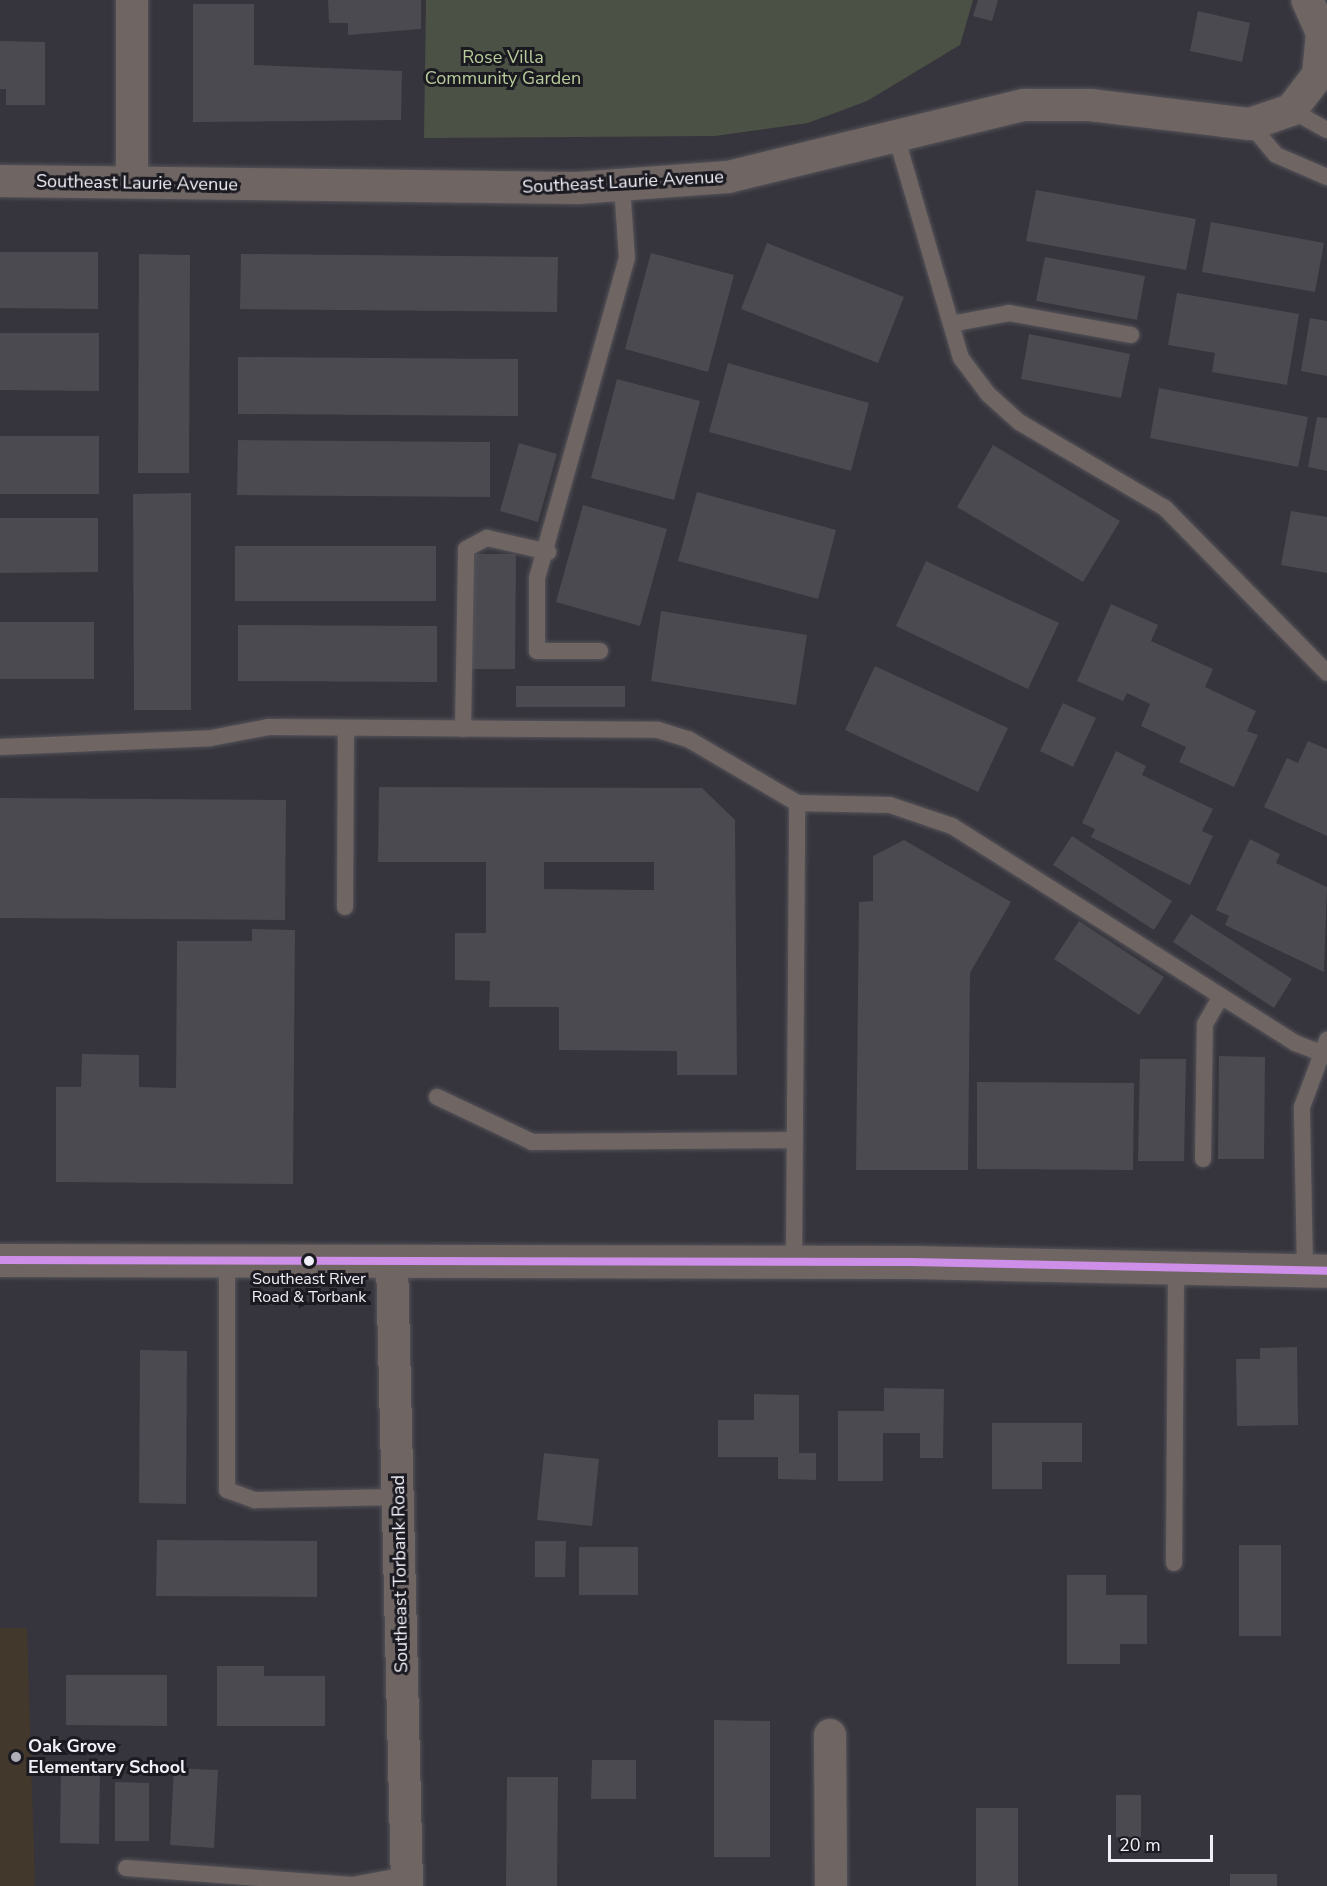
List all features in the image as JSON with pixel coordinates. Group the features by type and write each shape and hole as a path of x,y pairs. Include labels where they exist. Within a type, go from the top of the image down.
{"street":[{"path":"132,0 132,182"},
{"path":"1291,110 1318,75 1322,33 1307,0"},
{"name":"Southeast Laurie Avenue","path":"0,181 622,186 728,177 1024,105 1090,105 1250,124 1291,110"},
{"path":"0,1260 794,1262 1176,1266 1316,1271"},
{"name":"Southeast Torbank Road","path":"392,1262 407,1881"},
{"path":"830,1735 831,1886"}],"lane":[{"path":"1291,110 1327,130"},
{"path":"1250,124 1275,155 1327,177"},
{"path":"896,136 962,358 988,394 1019,422 1165,508 1327,673"},
{"path":"600,651 537,651 537,578 548,552 627,258 622,186"},
{"path":"951,324 1009,313 1131,335"},
{"path":"463,729 466,549 487,537 548,552"},
{"path":"0,747 211,738 268,727 658,730 705,748 797,803 890,805 952,826 1221,996 1322,1055 1302,1107 1316,1271"},
{"path":"345,907 346,729"},
{"path":"794,1262 797,803"},
{"path":"1203,1159 1205,1024 1221,996"},
{"path":"437,1097 532,1142 794,1140"},
{"path":"227,1260 227,1490 255,1500 398,1497"},
{"path":"1174,1563 1176,1266"},
{"path":"126,1868 352,1885 407,1881"}],"shaded area":[{"name":"Oak Grove Elementary School","path":"0,1628 27,1628 35,1886 0,1886"}],"green space":[{"name":"Rose Villa Community Garden","path":"426,0 973,0 960,45 867,101 808,123 715,136 424,138"}],"building":[{"path":"328,0 421,0 421,29 348,35 348,23 329,23"},
{"path":"978,0 998,0 992,21 973,16"},
{"path":"193,4 254,4 254,65 402,71 401,120 193,122"},
{"path":"1198,11 1250,23 1242,62 1190,51"},
{"path":"0,41 45,42 45,105 6,105 6,89 0,89"},
{"path":"1036,190 1196,219 1186,270 1026,241"},
{"path":"1211,222 1324,243 1315,292 1202,272"},
{"path":"767,243 904,297 878,363 741,309"},
{"path":"0,252 98,252 98,309 0,308"},
{"path":"651,253 734,275 708,372 625,349"},
{"path":"139,254 190,255 189,473 138,473"},
{"path":"241,254 558,257 557,312 240,309"},
{"path":"1045,257 1145,276 1137,320 1036,301"},
{"path":"1177,293 1299,314 1287,385 1212,372 1215,353 1168,345"},
{"path":"1310,318 1327,321 1327,376 1301,371"},
{"path":"0,333 99,333 99,391 0,390"},
{"path":"1029,334 1130,354 1121,398 1021,379"},
{"path":"238,357 518,359 518,416 238,414"},
{"path":"728,363 869,403 851,471 709,432"},
{"path":"617,379 700,401 674,500 591,478"},
{"path":"1159,388 1308,417 1298,467 1150,438"},
{"path":"1317,417 1327,418 1327,471 1308,467"},
{"path":"0,436 99,436 99,494 0,494"},
{"path":"238,440 490,442 490,497 237,495"},
{"path":"519,443 557,454 538,522 500,511"},
{"path":"993,445 1120,521 1083,582 957,507"},
{"path":"697,492 836,530 818,599 678,561"},
{"path":"191,493 191,710 134,710 133,494"},
{"path":"583,505 667,529 640,626 556,602"},
{"path":"1291,511 1327,517 1327,573 1281,565"},
{"path":"0,518 98,518 98,572 0,573"},
{"path":"235,546 436,546 436,601 235,601"},
{"path":"469,554 516,554 515,669 469,669"},
{"path":"926,561 1059,623 1028,689 896,626"},
{"path":"1111,604 1158,625 1151,641 1213,669 1205,687 1256,711 1247,731 1258,735 1234,787 1179,762 1186,747 1141,726 1150,704 1127,693 1123,701 1077,681"},
{"path":"661,611 807,635 796,705 651,681"},
{"path":"0,622 94,622 94,679 0,679"},
{"path":"238,625 437,626 437,682 238,681"},
{"path":"875,666 1008,728 978,792 845,730"},
{"path":"516,686 625,686 625,707 516,707"},
{"path":"1063,703 1096,718 1073,767 1040,751"},
{"path":"1308,741 1327,749 1327,836 1264,807 1287,758 1298,763"},
{"path":"1116,751 1146,766 1142,775 1213,809 1202,831 1213,836 1190,885 1091,837 1095,829 1082,823"},
{"path":"379,787 702,788 735,820 737,1075 677,1075 677,1051 559,1050 559,1007 489,1007 490,981 455,980 455,933 486,933 486,862 378,862","holes":["544,862 654,862 654,890 544,889"]},
{"path":"0,798 286,800 285,920 0,918"},
{"path":"1072,836 1172,901 1154,930 1053,865"},
{"path":"1250,839 1280,854 1276,863 1327,887 1324,972 1225,925 1229,916 1216,910"},
{"path":"904,840 1011,902 970,973 968,1170 856,1170 859,902 873,901 873,856"},
{"path":"1191,914 1292,979 1274,1008 1173,942"},
{"path":"1079,921 1164,977 1139,1015 1054,959"},
{"path":"252,929 295,930 293,1184 56,1182 56,1087 81,1087 82,1054 139,1055 139,1087 176,1088 177,941 252,941"},
{"path":"1219,1056 1265,1057 1264,1159 1218,1159"},
{"path":"1140,1059 1186,1059 1184,1161 1138,1161"},
{"path":"977,1082 1134,1083 1133,1170 977,1169"},
{"path":"1297,1347 1298,1425 1237,1426 1236,1359 1260,1359 1260,1348"},
{"path":"140,1350 187,1351 186,1504 139,1503"},
{"path":"884,1388 944,1389 943,1458 920,1458 920,1433 883,1433 883,1481 838,1481 838,1411 884,1411"},
{"path":"754,1394 799,1395 799,1453 816,1453 816,1480 778,1479 778,1457 718,1457 718,1420 754,1420"},
{"path":"992,1423 1082,1423 1082,1462 1042,1462 1042,1489 992,1489"},
{"path":"544,1453 599,1459 592,1526 537,1520"},
{"path":"157,1540 317,1541 317,1597 156,1596"},
{"path":"535,1541 566,1541 565,1577 535,1577"},
{"path":"1239,1545 1281,1545 1281,1636 1239,1636"},
{"path":"579,1547 638,1547 638,1595 579,1595"},
{"path":"1067,1575 1106,1575 1106,1595 1147,1595 1147,1644 1120,1644 1120,1664 1067,1664"},
{"path":"217,1666 264,1666 264,1676 325,1676 325,1726 217,1726"},
{"path":"66,1675 167,1675 167,1726 66,1725"},
{"path":"714,1720 770,1721 770,1857 714,1857"},
{"path":"592,1760 636,1760 636,1799 591,1799"},
{"path":"61,1765 100,1765 99,1844 60,1843"},
{"path":"174,1768 218,1770 214,1848 170,1845"},
{"path":"507,1777 558,1777 557,1886 506,1886"},
{"path":"115,1782 149,1783 149,1841 115,1841"},
{"path":"1116,1795 1141,1795 1141,1837 1116,1837"},
{"path":"976,1808 1018,1808 1018,1886 976,1886"},
{"path":"1230,1874 1277,1874 1277,1886 1230,1886"}],"transit line":[{"path":"0,1260 912,1262 1327,1271"}],"place":[{"name":"Southeast River Road & Torbank","path":"309,1261"},
{"name":"Oak Grove Elementary School","path":"16,1757"}]}
